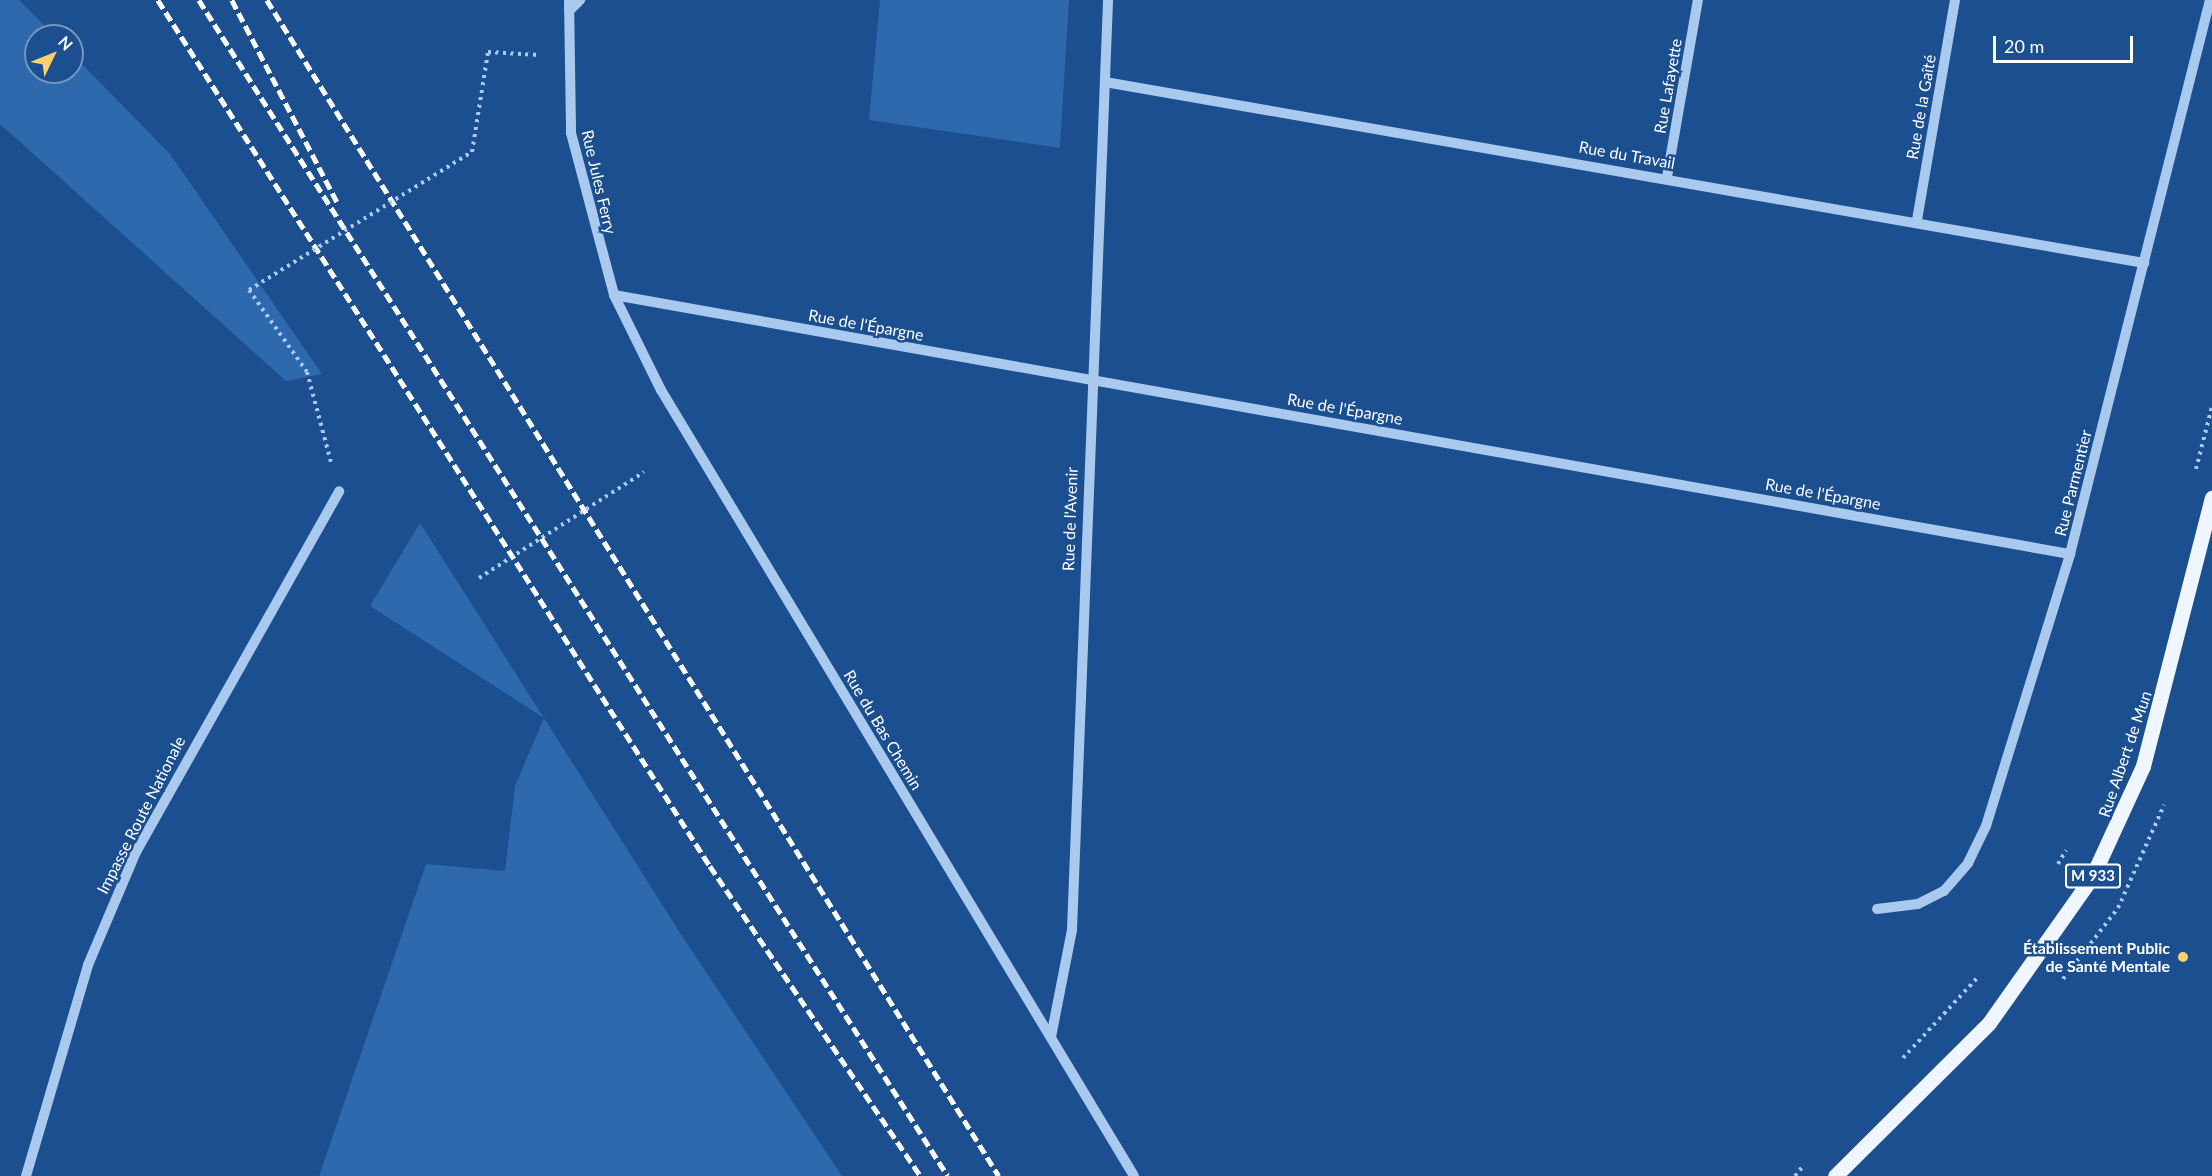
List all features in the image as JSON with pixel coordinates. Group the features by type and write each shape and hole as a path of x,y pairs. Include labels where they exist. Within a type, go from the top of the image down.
{"main road":[{"name":"Rue Albert de Mun","path":"1835,1176 1989,1023 2092,877 2143,766 2212,498"}],"street":[{"path":"569,6 580,0"},
{"name":"Rue de l'Avenir","path":"1051,1037 1072,930 1090,379 1108,0"},
{"name":"Rue Lafayette","path":"1667,177 1698,0"},
{"name":"Rue de la Gaîté","path":"1917,220 1955,0"},
{"name":"Rue Parmentier","path":"1877,909 1918,904 1944,891 1968,863 1986,826 2070,554 2210,0"},
{"name":"Rue Jules Ferry","path":"569,6 567,57 571,133 614,295"},
{"name":"Rue du Travail","path":"1105,82 1917,220 2144,263"},
{"name":"Rue de l'Épargne","path":"614,295 2070,554"},
{"name":"Rue du Bas Chemin","path":"614,295 661,390 1134,1176"},
{"name":"Impasse Route Nationale","path":"26,1176 88,965 136,852 339,491"}],"path":[{"path":"339,491 307,372 249,290 472,152 488,52 567,57"},
{"path":"2194,474 2212,406"},
{"path":"479,578 644,472"},
{"path":"2057,867 2073,837"},
{"path":"1898,1065 1984,970"},
{"path":"1795,1176 1810,1159"}],"shaded area":[{"path":"0,0 19,0 43,24 24,24 24,84 84,84 84,66 170,154 322,374 286,381 0,124"},
{"path":"880,0 1069,0 1060,148 869,120"},
{"path":"420,523 544,718 370,606"},
{"path":"544,718 682,936 842,1176 319,1176 426,864 505,871 515,786"}],"railway":[{"path":"158,0 710,866 921,1176"},
{"path":"199,0 948,1176"},
{"path":"232,0 338,204"},
{"path":"267,0 999,1176"}],"place":[{"name":"Établissement Public de Santé Mentale","path":"2183,957"}]}
